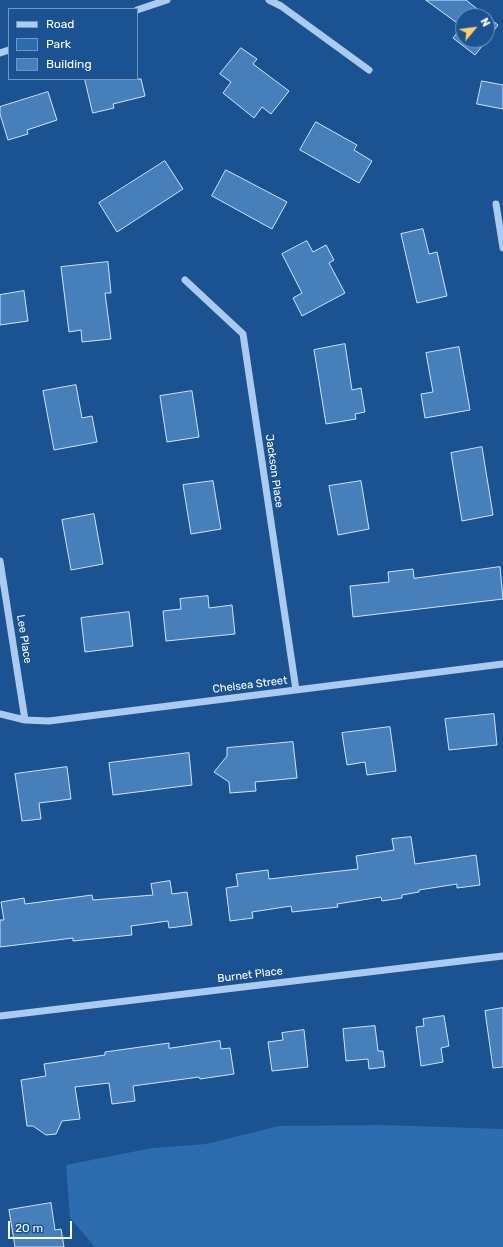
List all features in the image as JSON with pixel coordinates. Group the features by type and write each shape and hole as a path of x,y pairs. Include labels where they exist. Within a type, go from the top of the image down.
{"street":[{"path":"138,10 167,0"},
{"path":"269,0 280,6 369,70"},
{"path":"496,204 503,248"},
{"name":"Jackson Place","path":"185,280 243,334 296,690"},
{"name":"Lee Place","path":"0,561 25,720"},
{"name":"Chelsea Street","path":"0,714 25,720 49,721 503,664"},
{"name":"Burnet Place","path":"0,1016 503,956"}],"green space":[{"path":"382,1125 503,1129 503,1247 95,1247 70,1218 66,1165 152,1148 206,1144 279,1126"}],"building":[{"path":"426,0 466,0 476,8 455,8 455,22"},
{"path":"241,48 257,59 253,64 289,91 271,114 262,107 254,118 223,93 231,82 220,74"},
{"path":"466,48 481,48 475,55"},
{"path":"141,79 145,96 113,104 114,108 93,113 85,80"},
{"path":"482,81 503,85 503,109 477,104"},
{"path":"48,92 57,120 27,130 28,134 8,140 0,114 0,107"},
{"path":"316,122 357,145 354,150 372,161 359,183 300,150"},
{"path":"165,161 183,189 117,232 99,203"},
{"path":"226,170 287,202 272,229 212,196"},
{"path":"423,229 429,254 437,252 447,296 417,303 401,234"},
{"path":"307,241 313,252 326,245 334,260 329,263 345,293 302,316 293,298 302,293 282,254"},
{"path":"108,262 111,293 105,293 111,339 82,342 81,330 69,332 61,267"},
{"path":"24,291 28,321 0,325 0,295"},
{"path":"345,344 352,390 361,388 365,412 355,414 356,419 326,424 314,350"},
{"path":"459,347 470,410 425,418 421,394 433,392 426,353"},
{"path":"76,385 82,418 92,416 97,442 54,450 43,391"},
{"path":"192,391 199,437 167,442 160,396"},
{"path":"482,447 493,515 462,521 451,453"},
{"path":"213,481 221,529 191,534 183,485"},
{"path":"361,481 369,529 338,535 329,486"},
{"path":"94,514 103,564 71,570 62,520"},
{"path":"500,567 503,599 353,617 350,586 389,582 388,572 413,569 414,578"},
{"path":"208,596 209,608 232,605 235,634 166,641 163,611 181,609 180,599"},
{"path":"129,612 133,646 85,652 81,618"},
{"path":"494,714 497,745 449,750 445,719"},
{"path":"390,727 396,771 367,775 365,762 347,765 342,733"},
{"path":"293,742 297,778 255,782 256,791 230,793 229,782 214,772 227,756 227,748"},
{"path":"189,753 192,785 113,795 109,763"},
{"path":"67,767 71,799 39,803 41,819 22,821 15,774"},
{"path":"411,837 415,864 476,855 480,885 457,888 457,884 419,890 419,892 402,895 402,898 382,901 381,897 337,904 338,907 292,912 291,906 252,912 253,918 230,921 226,888 238,886 236,874 268,870 269,879 358,869 356,856 394,850 392,839"},
{"path":"170,881 172,894 187,892 192,925 169,928 168,921 131,926 132,935 73,941 73,938 0,947 0,920 4,920 1,902 24,898 25,904 92,895 93,900 153,895 151,884"},
{"path":"503,1008 503,1067 493,1068 485,1011"},
{"path":"444,1016 449,1046 441,1048 443,1062 421,1066 416,1027 424,1026 423,1019"},
{"path":"375,1026 378,1051 383,1051 385,1067 369,1069 368,1059 346,1061 343,1029"},
{"path":"304,1030 308,1067 272,1071 268,1042 283,1040 282,1033"},
{"path":"220,1041 221,1049 230,1048 234,1074 133,1086 135,1101 112,1104 109,1083 75,1087 80,1119 62,1121 56,1134 46,1135 33,1126 27,1126 21,1080 46,1076 44,1064 105,1055 105,1052 169,1043 169,1048"},
{"path":"51,1203 55,1230 61,1229 64,1247 15,1247 9,1210"}]}
